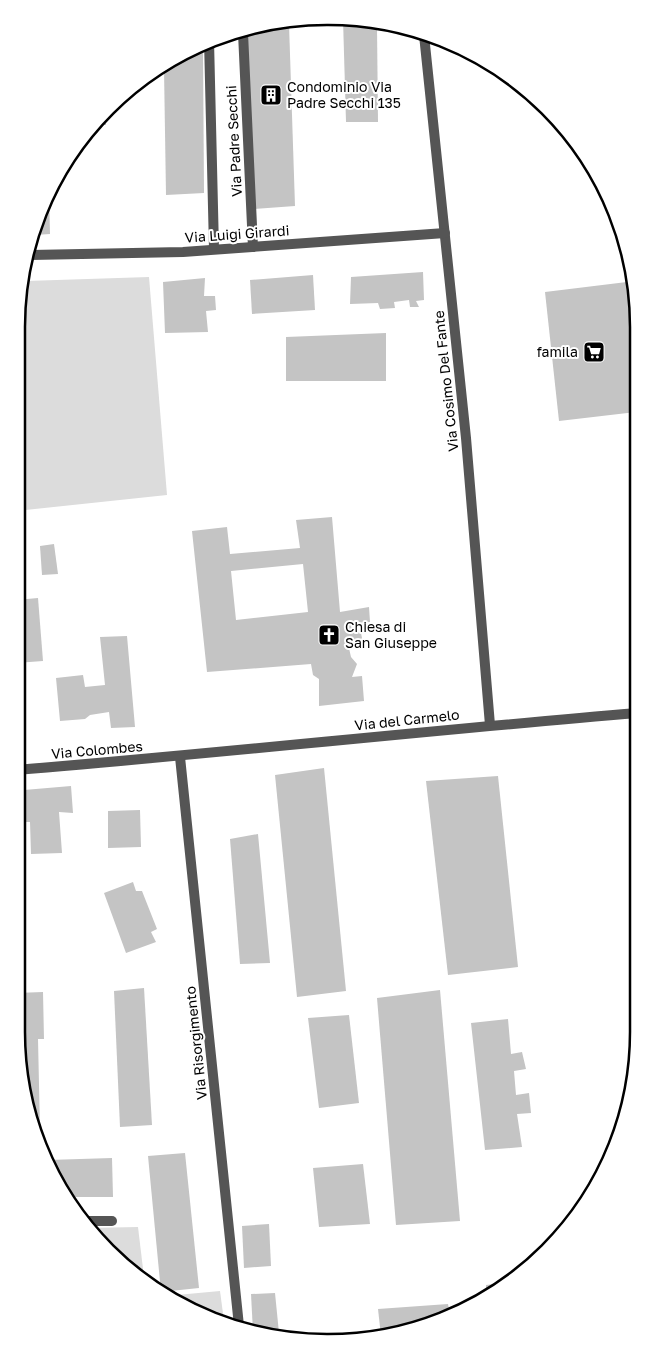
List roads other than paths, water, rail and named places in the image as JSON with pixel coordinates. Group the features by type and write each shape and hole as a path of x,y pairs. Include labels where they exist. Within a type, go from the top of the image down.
{"street":[{"name":"Via Padre Secchi","path":"243,37 253,247"},
{"name":"Via Cosimo Del Fante","path":"425,41 466,438 490,725"},
{"name":"Via Padre Secchi","path":"209,49 214,249"},
{"name":"Via Luigi Girardi","path":"34,255 214,249 445,234"},
{"name":"Via del Carmelo","path":"180,757 490,725 630,714"},
{"name":"Via Colombes","path":"25,769 180,757"},
{"name":"Via Risorgimento","path":"180,757 238,1321"},
{"path":"92,1221 112,1221"}],"place":[{"name":"Condominio Via Padre Secchi 135","path":"271,95"},
{"name":"famila","path":"594,352"},
{"name":"Chiesa di San Giuseppe","path":"329,635"}]}
